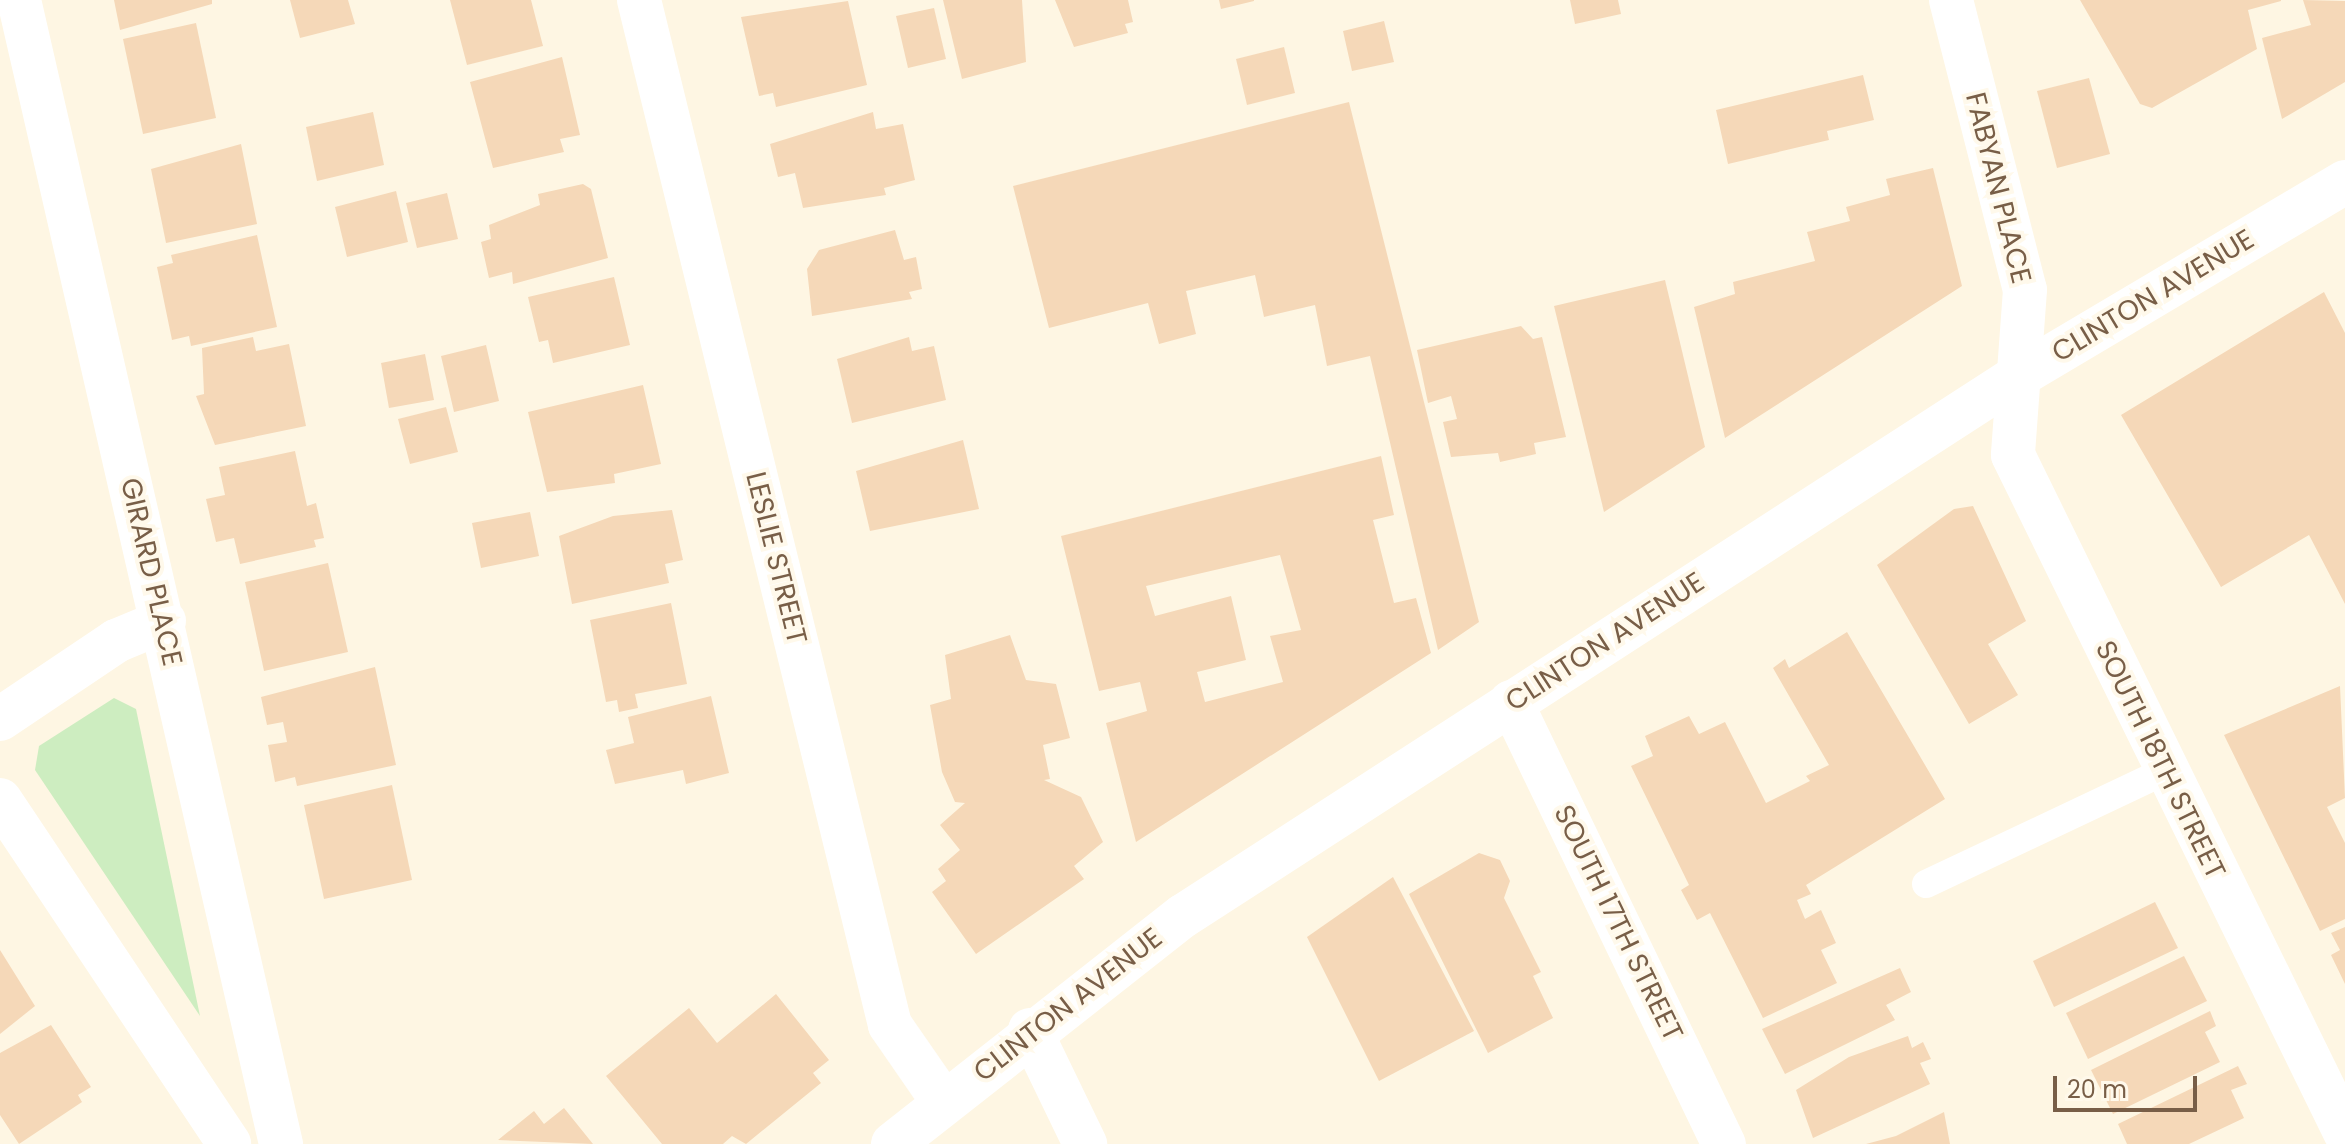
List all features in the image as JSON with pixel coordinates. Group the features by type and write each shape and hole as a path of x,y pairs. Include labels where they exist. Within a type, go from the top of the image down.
{"street":[{"name":"GIRARD PLACE","path":"19,0 164,621 281,1144"},
{"name":"LESLIE STREET","path":"639,0 890,1025 944,1103"},
{"name":"FABYAN PLACE","path":"1951,0 2025,290 2015,378"},
{"name":"CLINTON AVENUE","path":"893,1144 1030,1030 1183,916 2015,378 2345,182"},
{"name":"SOUTH 18TH STREET","path":"2015,378 2013,455 2163,772 2345,1132"},
{"path":"0,719 116,641 164,621"},
{"name":"SOUTH 17TH STREET","path":"1511,702 1724,1144"},
{"path":"0,800 229,1144"},
{"path":"1030,1030 1085,1144"}],"lane":[{"path":"1926,884 2163,772"}],"green space":[{"path":"114,698 136,709 200,1016 35,770 39,746"}],"building":[{"path":"114,0 212,0 212,4 120,30"},
{"path":"290,0 348,0 355,24 300,38"},
{"path":"450,0 531,0 543,46 467,65"},
{"path":"943,0 1022,0 1026,62 962,79"},
{"path":"1055,0 1128,0 1133,22 1125,24 1128,33 1074,47"},
{"path":"1219,0 1254,0 1254,1 1221,9"},
{"path":"1570,0 1618,0 1621,14 1575,24"},
{"path":"2080,0 2281,1 2248,10 2257,49 2152,108 2140,104"},
{"path":"2303,0 2345,1 2345,82 2282,119 2262,38 2311,25"},
{"path":"848,1 867,85 776,107 773,93 759,96 741,17"},
{"path":"934,8 946,59 908,68 896,16"},
{"path":"1384,21 1394,62 1352,71 1343,31"},
{"path":"196,23 216,118 143,134 123,39"},
{"path":"1284,47 1295,93 1247,105 1236,59"},
{"path":"562,57 580,135 560,139 564,152 493,168 470,82"},
{"path":"1863,75 1874,120 1827,131 1829,140 1728,164 1716,110"},
{"path":"2089,78 2110,154 2057,168 2037,91"},
{"path":"1349,102 1479,622 1438,650 1370,356 1327,366 1315,305 1264,317 1255,275 1186,291 1196,334 1159,344 1148,303 1049,328 1013,186"},
{"path":"373,112 384,165 317,181 306,127"},
{"path":"873,112 876,129 903,124 915,180 884,188 886,195 803,208 795,173 778,177 770,144"},
{"path":"241,144 257,224 166,243 151,169"},
{"path":"1933,168 1962,286 1725,438 1694,307 1735,294 1733,282 1815,261 1807,232 1850,221 1846,207 1890,195 1886,179"},
{"path":"583,184 591,189 608,258 513,284 512,272 489,278 481,242 491,239 489,225 540,205 538,194"},
{"path":"396,191 408,242 347,257 335,207"},
{"path":"447,193 458,239 417,248 406,203"},
{"path":"895,230 904,260 916,257 922,289 909,292 912,299 812,316 807,269 819,250"},
{"path":"257,235 277,327 191,346 189,336 172,340 157,267 173,263 171,255"},
{"path":"614,277 630,345 553,363 548,340 539,342 528,297"},
{"path":"1665,280 1705,447 1604,512 1554,306"},
{"path":"2324,292 2345,333 2345,604 2309,535 2221,587 2121,415"},
{"path":"1521,326 1533,339 1542,337 1566,437 1534,443 1536,454 1500,462 1498,453 1451,457 1443,422 1457,419 1451,396 1428,403 1417,350"},
{"path":"253,337 256,351 289,344 306,426 215,445 196,396 204,394 202,348"},
{"path":"909,337 912,351 934,346 946,400 852,423 837,359"},
{"path":"486,345 499,401 454,412 441,356"},
{"path":"425,354 434,400 389,408 381,363"},
{"path":"643,385 661,464 614,474 615,483 547,492 528,412"},
{"path":"446,407 458,452 410,464 398,419"},
{"path":"963,440 979,509 870,531 856,471"},
{"path":"295,451 307,506 316,503 324,538 314,540 316,547 240,564 234,538 216,542 206,499 225,495 219,467"},
{"path":"1381,456 1394,515 1373,520 1394,603 1416,598 1431,653 1136,842 1106,723 1147,711 1140,682 1099,691 1061,536","holes":["1280,555 1301,630 1270,636 1283,682 1205,702 1197,672 1246,660 1231,596 1155,616 1146,586"]},
{"path":"1973,506 2026,621 1988,644 2018,695 1969,724 1877,565 1954,509"},
{"path":"672,510 683,560 665,564 669,583 572,604 559,536 613,516"},
{"path":"530,512 539,556 481,568 472,523"},
{"path":"328,563 348,652 264,671 245,582"},
{"path":"671,603 687,684 635,694 638,708 619,712 617,700 606,702 590,620"},
{"path":"1847,632 1945,799 1806,885 1811,894 1797,900 1805,919 1821,910 1836,943 1821,950 1837,983 1763,1018 1710,913 1697,920 1681,890 1689,885 1631,766 1653,756 1645,736 1689,716 1699,734 1725,722 1766,803 1810,781 1806,776 1829,765 1773,668 1785,659 1789,668"},
{"path":"1010,635 1026,680 1056,684 1070,738 1043,745 1050,779 1044,780 1081,797 1103,842 1074,866 1084,879 976,954 932,892 946,881 938,869 960,850 940,825 965,803 955,802 942,772 930,705 951,699 945,655"},
{"path":"375,667 396,765 297,786 295,777 275,782 268,745 287,742 283,722 267,725 261,697"},
{"path":"2340,686 2345,798 2327,807 2345,843 2345,919 2320,931 2224,735"},
{"path":"711,696 729,773 686,784 683,770 615,784 606,750 634,743 628,717"},
{"path":"392,785 412,880 324,899 304,805"},
{"path":"1479,853 1500,860 1510,881 1504,898 1541,972 1533,976 1553,1018 1488,1053 1409,894"},
{"path":"1393,877 1474,1031 1379,1081 1307,937"},
{"path":"2155,902 2178,948 2054,1007 2033,961"},
{"path":"2345,927 2345,984 2331,955 2340,950 2331,933"},
{"path":"0,950 35,1006 0,1034"},
{"path":"2184,956 2207,1001 2088,1059 2066,1013"},
{"path":"1900,968 1911,992 1886,1005 1895,1020 1785,1074 1762,1029"},
{"path":"776,994 829,1060 813,1073 821,1083 746,1144 732,1136 723,1144 662,1144 606,1076 689,1008 717,1043"},
{"path":"2210,1011 2216,1026 2205,1032 2220,1062 2113,1114 2091,1070"},
{"path":"51,1025 91,1087 78,1095 82,1102 19,1144 0,1115 0,1053"},
{"path":"1908,1036 1912,1048 1923,1042 1931,1059 1920,1063 1930,1084 1813,1138 1796,1090 1849,1057"},
{"path":"2238,1066 2247,1084 2231,1090 2244,1118 2189,1144 2127,1144 2118,1124"},
{"path":"564,1108 593,1144 498,1140 534,1111 544,1124"},
{"path":"1944,1112 1950,1144 1866,1144 1896,1136"}]}
